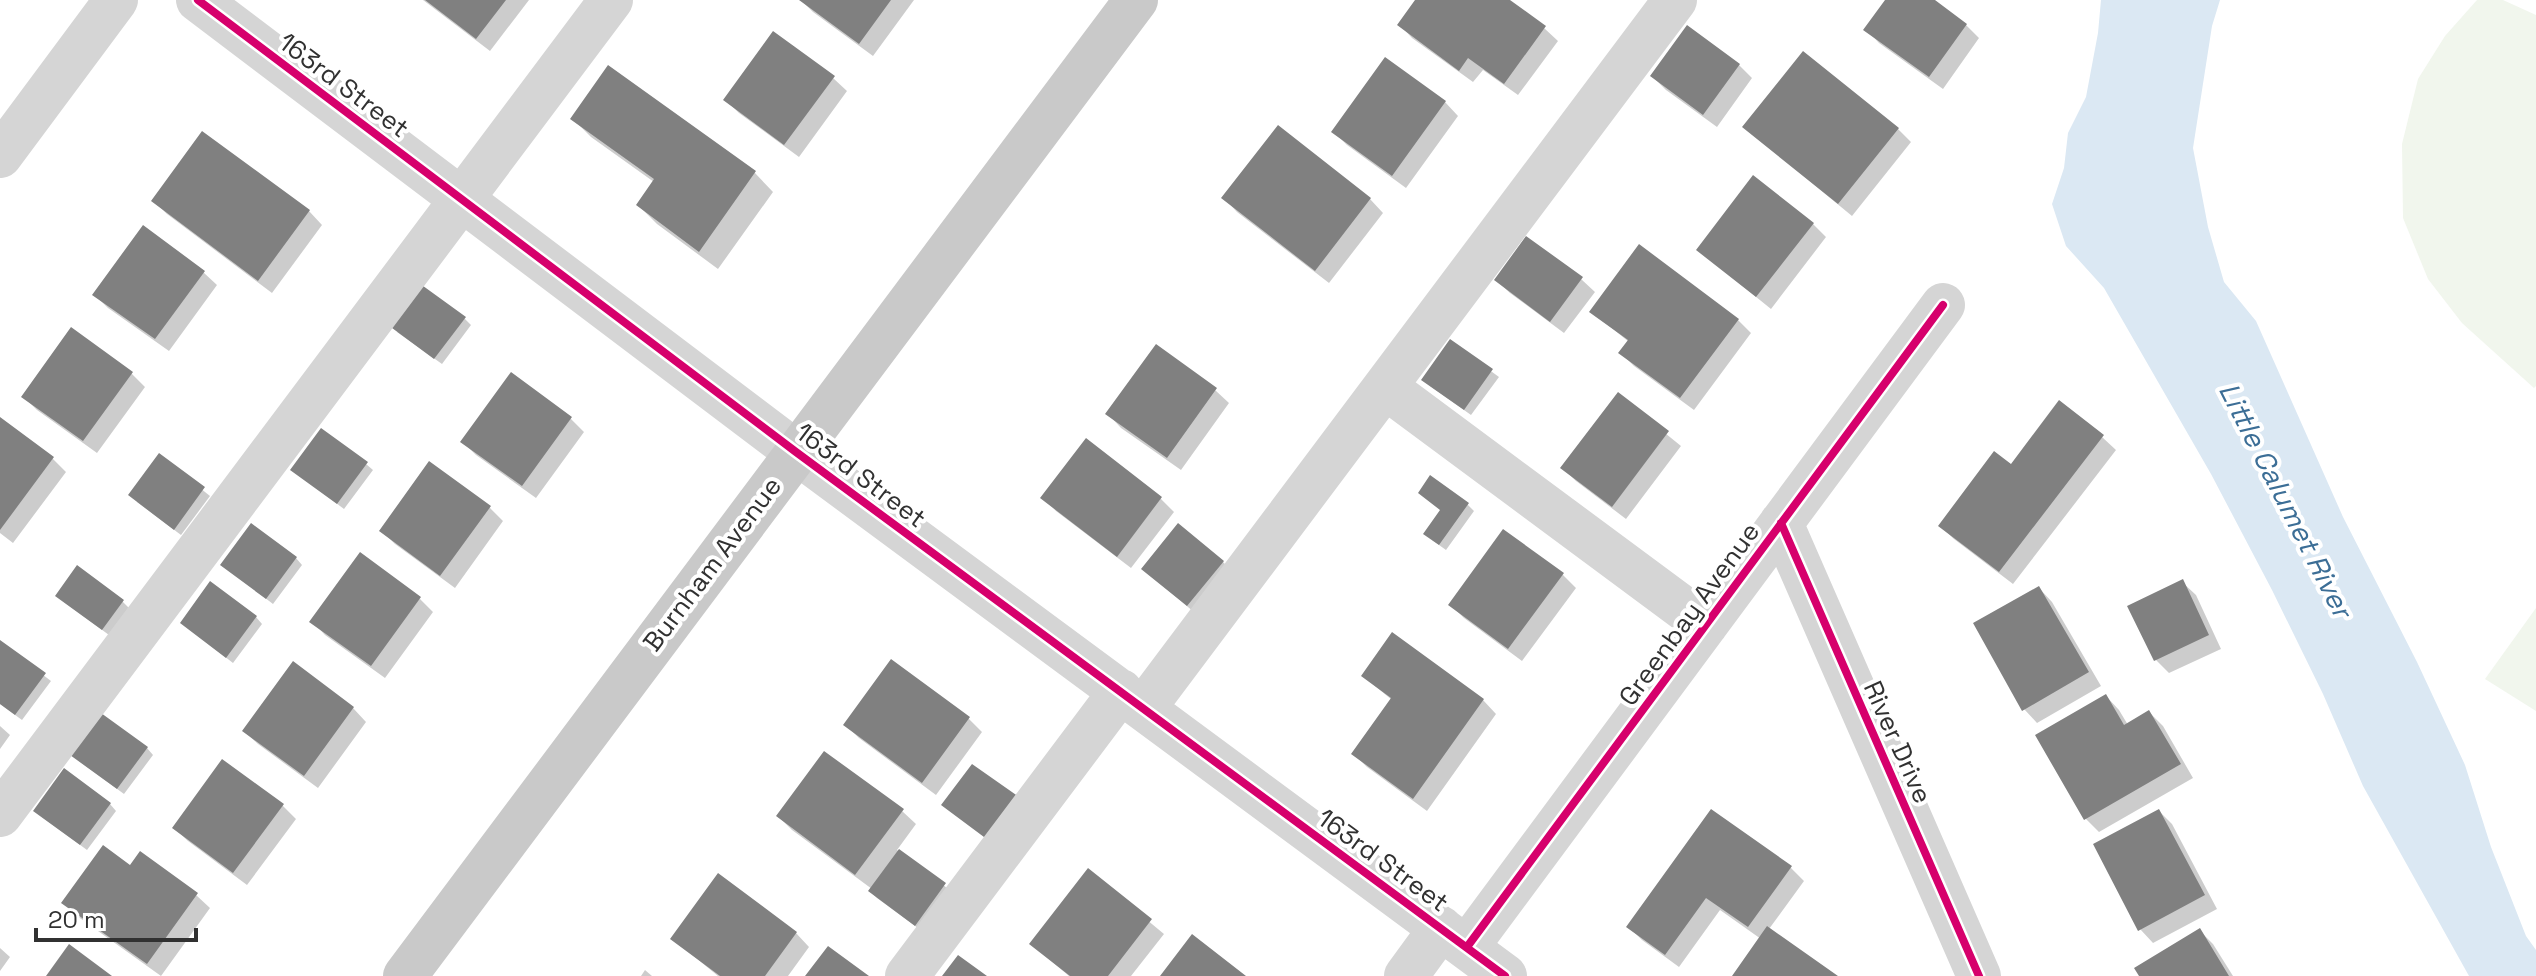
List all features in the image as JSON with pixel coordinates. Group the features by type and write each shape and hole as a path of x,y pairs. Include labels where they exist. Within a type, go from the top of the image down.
{"main road":[{"name":"Burnham Avenue","path":"405,976 1136,0"}],"street":[{"path":"0,156 116,0"},
{"name":"163rd Street","path":"198,0 796,452 1505,976"},
{"path":"0,815 611,0"},
{"path":"907,976 1385,387 1675,0"},
{"name":"Greenbay Avenue","path":"1406,976 1454,938 1706,625 1943,305"},
{"path":"1385,387 1706,625"},
{"name":"River Drive","path":"1781,523 1979,976"}],"shaded area":[{"path":"2477,0 2503,0 2536,15 2534,388 2462,323 2428,279 2403,218 2402,144 2418,79 2445,36"},
{"path":"2536,608 2536,711 2485,679"}],"water":[{"name":"Little Calumet River","path":"2101,0 2220,0 2212,26 2193,148 2208,227 2224,282 2256,321 2343,517 2465,765 2491,847 2526,936 2536,950 2536,976 2469,976 2363,786 2323,694 2211,474 2104,288 2066,246 2052,204 2064,168 2068,133 2086,97"}],"building":[{"path":"425,0 506,0 476,39"},
{"path":"799,0 891,0 859,44"},
{"path":"1415,0 1510,0 1546,26 1504,84 1468,58 1459,71 1397,25"},
{"path":"1885,0 1935,0 1967,24 1929,77 1863,30"},
{"path":"1687,25 1740,64 1703,115 1650,76"},
{"path":"773,31 835,76 784,145 723,100"},
{"path":"1803,51 1899,128 1838,204 1742,127"},
{"path":"1385,57 1446,101 1392,176 1331,132"},
{"path":"608,65 756,171 699,252 636,205 654,179 570,119"},
{"path":"1278,125 1371,198 1315,271 1221,198"},
{"path":"202,131 310,210 258,281 151,201"},
{"path":"1753,175 1814,223 1756,297 1696,250"},
{"path":"143,225 205,271 155,339 92,295"},
{"path":"1526,236 1583,277 1550,322 1494,280"},
{"path":"1639,244 1739,319 1680,398 1618,353 1628,340 1589,312"},
{"path":"419,283 466,317 434,359 388,325"},
{"path":"71,327 133,372 83,441 21,397"},
{"path":"1450,339 1493,369 1464,410 1421,380"},
{"path":"1156,344 1217,388 1167,458 1105,414"},
{"path":"511,372 572,417 522,486 460,442"},
{"path":"1618,392 1669,431 1612,507 1560,468"},
{"path":"2059,400 2104,435 1999,572 1938,526 1994,451 2011,464"},
{"path":"0,417 54,457 0,530"},
{"path":"321,428 368,462 337,504 290,470"},
{"path":"1086,438 1162,497 1117,557 1040,498"},
{"path":"159,453 205,487 174,530 128,495"},
{"path":"429,461 491,506 440,576 379,531"},
{"path":"1430,475 1469,503 1439,545 1423,534 1440,510 1418,493"},
{"path":"251,523 297,557 266,599 220,565"},
{"path":"1178,523 1224,561 1187,606 1141,569"},
{"path":"1503,529 1564,573 1508,649 1448,605"},
{"path":"360,552 421,597 371,666 309,622"},
{"path":"77,565 124,600 102,630 55,596"},
{"path":"2183,579 2209,635 2154,661 2127,606"},
{"path":"210,581 257,616 226,658 180,623"},
{"path":"2039,586 2089,672 2022,711 1973,623"},
{"path":"1392,632 1484,699 1413,799 1351,754 1391,698 1361,676"},
{"path":"0,640 46,673 15,715 0,704"},
{"path":"891,659 970,717 922,783 843,725"},
{"path":"293,661 354,707 304,776 242,731"},
{"path":"2106,694 2124,725 2149,710 2181,764 2084,820 2035,735"},
{"path":"101,713 148,747 117,789 70,755"},
{"path":"824,751 904,809 855,875 776,816"},
{"path":"222,759 284,804 233,873 172,828"},
{"path":"972,764 1019,797 988,840 941,805"},
{"path":"64,768 111,803 80,845 33,811"},
{"path":"1711,809 1792,866 1748,927 1706,898 1665,955 1626,927"},
{"path":"2159,809 2205,895 2138,931 2093,844"},
{"path":"103,845 130,865 140,851 198,893 147,964 61,903"},
{"path":"899,849 946,883 915,926 868,891"},
{"path":"1088,868 1152,919 1108,976 1070,976 1029,944"},
{"path":"718,873 797,932 765,976 720,976 670,939"},
{"path":"1767,926 1838,976 1732,976"},
{"path":"2200,928 2229,976 2139,976 2134,968"},
{"path":"1192,934 1246,976 1160,976"},
{"path":"69,944 112,976 46,976"},
{"path":"828,946 869,976 805,976"},
{"path":"958,955 987,976 942,976"}],"cycle path":[{"path":"198,0 796,452 1505,976"},
{"path":"1467,947 1943,305"},
{"path":"1781,523 1979,976"}]}
